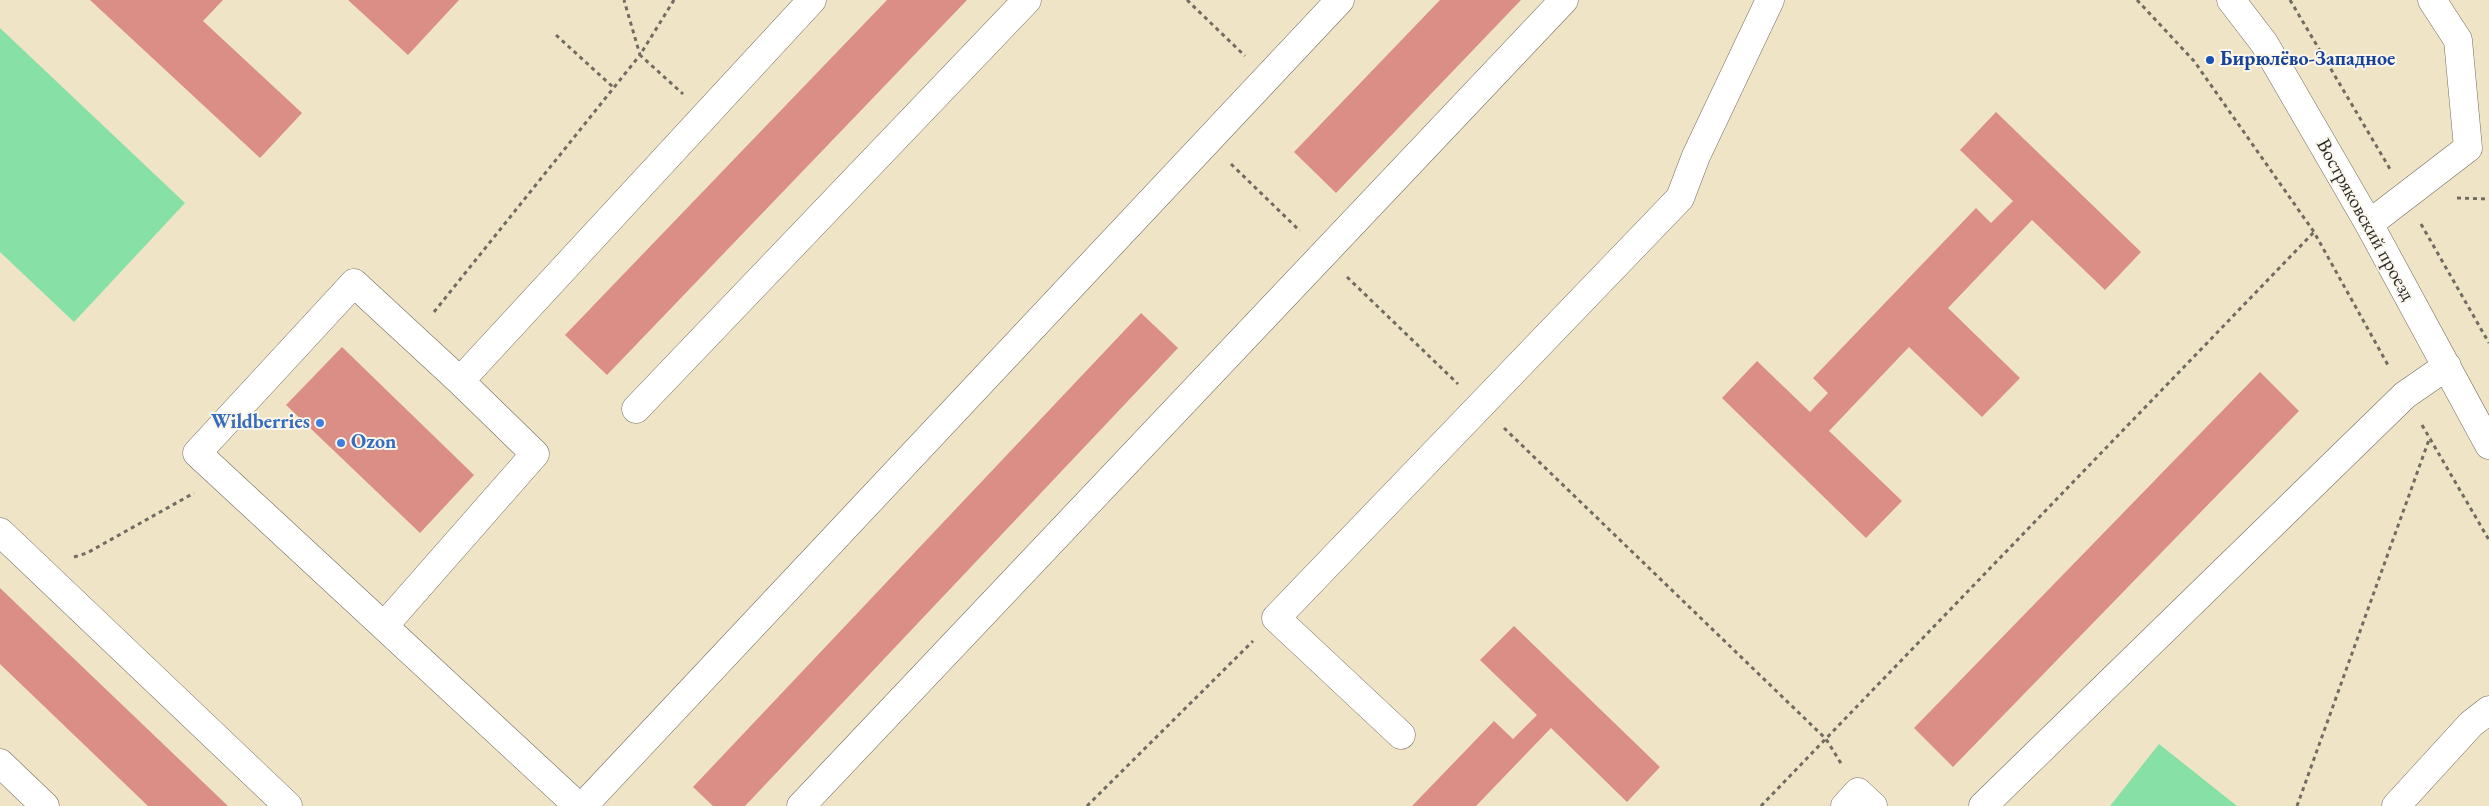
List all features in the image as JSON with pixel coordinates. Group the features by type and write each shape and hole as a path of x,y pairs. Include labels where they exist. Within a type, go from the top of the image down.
{"street":[{"path":"460,381 812,0"},
{"path":"636,409 1027,0"},
{"path":"583,806 1340,0"},
{"path":"801,806 1564,0"},
{"path":"1401,734 1276,618 1680,198 1696,156 1770,0"},
{"name":"Востряковский проезд","path":"2231,0 2264,43 2369,224 2489,445"},
{"path":"2369,224 2468,148 2458,40 2432,0"},
{"path":"384,626 535,454 460,381 354,283 197,453 578,806"},
{"path":"1983,806 2405,395 2447,366"},
{"path":"0,532 288,806"},
{"path":"2396,806 2483,723"},
{"path":"0,762 45,806"},
{"path":"1846,806 1858,792 1873,806"}],"path":[{"path":"624,0 640,55 706,115"},
{"path":"413,338 640,55 674,0"},
{"path":"1187,0 1267,77"},
{"path":"2137,0 2194,61 2314,232 2489,540"},
{"path":"556,35 614,88"},
{"path":"1761,806 2314,232"},
{"path":"1479,405 1826,739"},
{"path":"2297,806 2430,437"},
{"path":"87,553 223,477"},
{"path":"1087,806 1276,618"}],"green space":[{"path":"0,28 185,203 74,322 0,252"},
{"path":"2159,744 2237,806 2110,806"}],"building":[{"path":"90,0 223,0 203,21 302,113 260,158"},
{"path":"348,0 459,0 408,55"},
{"path":"887,0 967,0 607,375 565,335"},
{"path":"1440,0 1521,0 1336,193 1294,152"},
{"path":"1996,112 2141,252 2105,290 2032,220 1948,308 2020,378 1982,417 1909,347 1829,431 1902,501 1866,538 1722,398 1757,361 1810,412 1828,393 1813,378 1976,208 1991,223 2013,201 1960,150"},
{"path":"1141,313 1178,348 745,806 713,806 693,787"},
{"path":"342,347 474,475 420,533 286,405"},
{"path":"2260,372 2299,411 1953,767 1914,728"},
{"path":"0,588 228,806 148,806 0,664"},
{"path":"1514,626 1660,767 1627,802 1551,728 1476,806 1412,806 1494,721 1513,739 1537,715 1480,660"}],"place":[{"name":"Бирюлёво-Западное","path":"2210,60"},
{"name":"Wildberries","path":"320,423"},
{"name":"Ozon","path":"341,443"}]}
